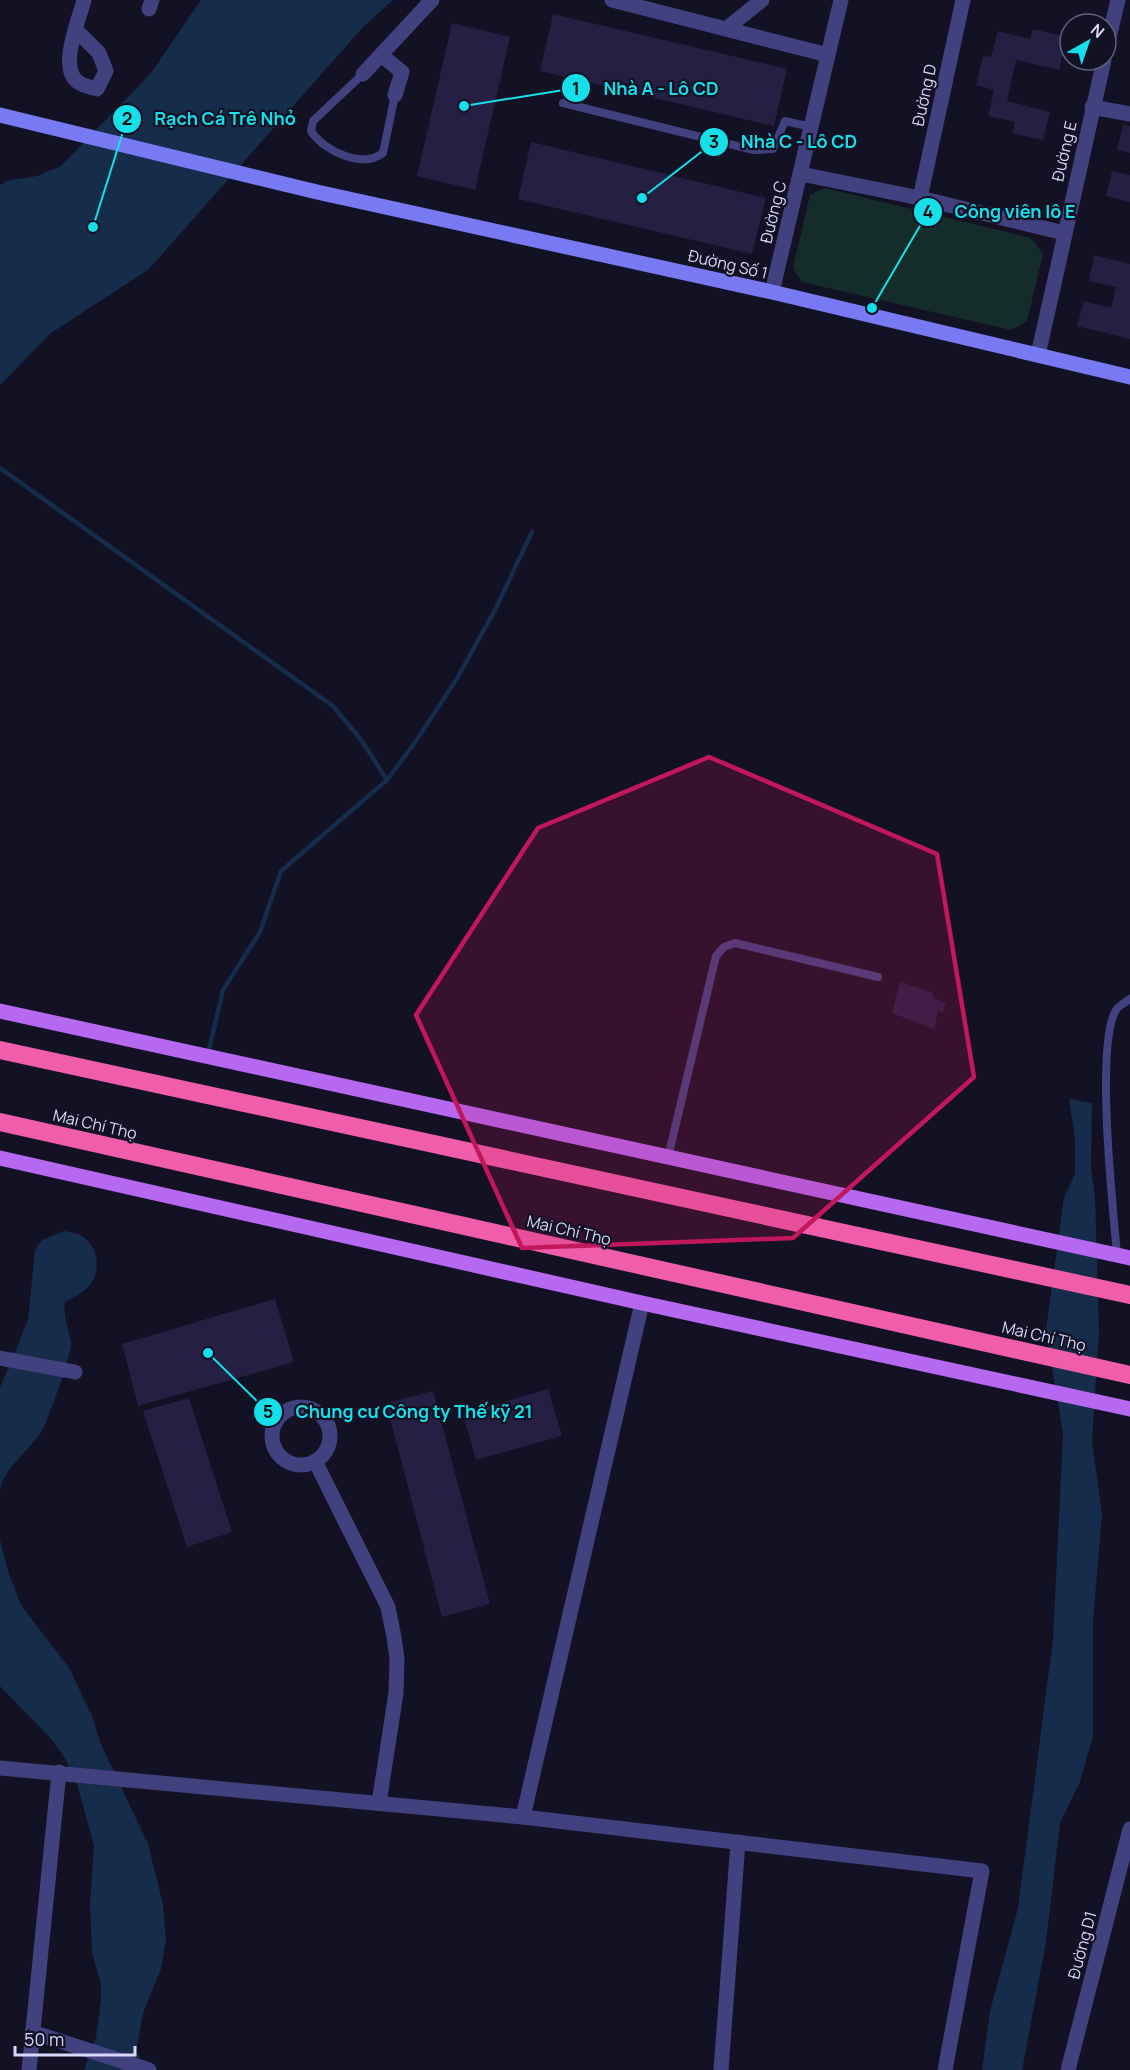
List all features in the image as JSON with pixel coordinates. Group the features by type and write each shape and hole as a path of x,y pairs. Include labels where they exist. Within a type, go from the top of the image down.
{"highway":[{"path":"0,1050 1130,1295"},
{"name":"Mai Chí Thọ","path":"0,1122 1130,1375"}],"main road":[{"path":"0,1011 1123,1256"},
{"path":"0,1158 642,1303 1130,1409"}],"street":[{"path":"76,30 84,0"},
{"path":"363,74 432,0"},
{"path":"612,0 828,55"},
{"path":"726,29 762,0"},
{"name":"Đường C","path":"772,292 841,0"},
{"name":"Đường D","path":"920,198 963,0"},
{"path":"381,55 402,72 395,95"},
{"name":"Đường E","path":"1038,355 1101,72"},
{"path":"1092,107 1130,114"},
{"name":"Đường Số 1","path":"0,115 317,192 772,292 1130,377"},
{"path":"801,174 920,198 1064,233"},
{"path":"523,1817 642,1303"},
{"path":"0,1358 75,1372"},
{"path":"315,1461 388,1607 394,1637 397,1659 396,1693 379,1803"},
{"path":"0,1768 523,1817 981,1870 945,2070"},
{"path":"29,2070 64,1773"},
{"name":"Đường D1","path":"1068,2070 1123,1887 1130,1829"},
{"path":"721,2070 738,1842"},
{"path":"32,2032 148,2070"}],"lane":[{"path":"363,74 313,121 311,131 324,146 342,154 367,160 375,159 382,153 395,95"},
{"path":"563,103 760,151 773,149 785,121 811,127"},
{"path":"668,1157 716,956 720,951 735,943 878,977"},
{"path":"1123,1256 1108,1143 1108,1044 1116,1010 1130,999"}],"highlighted area":[{"path":"709,757 937,854 974,1077 793,1238 522,1248 416,1015 538,828"}],"green space":[{"path":"825,188 1031,238 1043,254 1027,321 1011,330 802,282 793,268 810,195"}],"water":[{"path":"201,0 393,0 363,27 148,270 51,333 0,385 0,185 7,181 37,176 61,166 151,73"},
{"path":"1069,1099 1092,1103 1091,1168 1095,1197 1099,1331 1092,1441 1102,1515 1093,1621 1093,1736 1080,1782 1060,1823 1046,1942 1022,2070 982,2070 990,2011 1018,1908 1053,1640 1063,1434 1046,1330 1064,1197 1075,1174 1075,1139"},
{"path":"64,1231 80,1235 88,1241 95,1254 97,1269 86,1289 65,1302 65,1318 71,1343 60,1384 44,1427 6,1474 0,1492 0,1388 28,1320 35,1250 42,1240"},
{"path":"0,1540 8,1571 21,1605 69,1668 92,1716 100,1742 148,1844 163,1904 166,1940 161,1969 143,2013 136,2052 147,2070 84,2070 96,2037 101,2000 101,1984 92,1953 90,1903 94,1846 78,1787 65,1758 53,1741 0,1686"}],"building":[{"path":"553,14 787,69 774,126 540,71"},
{"path":"452,23 510,37 475,190 417,176"},
{"path":"1033,29 1058,35 1058,70 1016,60 1007,101 1050,112 1043,140 1012,133 1015,122 988,116 994,90 976,85 983,56 991,57 998,31 1030,39"},
{"path":"1123,125 1130,126 1130,153 1117,150"},
{"path":"531,142 766,198 752,254 518,199"},
{"path":"1112,171 1130,175 1130,202 1106,196"},
{"path":"1094,255 1130,264 1130,339 1077,326 1084,301 1111,308 1116,287 1089,281"},
{"path":"900,982 934,993 933,998 946,1003 943,1012 938,1011 934,1029 892,1013"},
{"path":"275,1299 294,1362 138,1406 122,1344"},
{"path":"548,1389 562,1436 476,1460 463,1414"},
{"path":"433,1391 490,1604 442,1617 386,1403"},
{"path":"189,1398 232,1532 187,1547 143,1411"}],"waterway":[{"path":"0,468 333,706 362,741 387,780"},
{"path":"208,1054 223,990 260,932 281,871 387,780 416,741 456,680 495,610 532,532"}],"place":[{"name":"Nhà A - Lô CD","path":"464,106"},
{"name":"Nhà C - Lô CD","path":"642,198"},
{"name":"Rạch Cá Trê Nhỏ","path":"93,227"},
{"name":"Công viên lô E","path":"872,308"},
{"name":"Chung cư Công ty Thế kỹ 21","path":"208,1353"}]}
